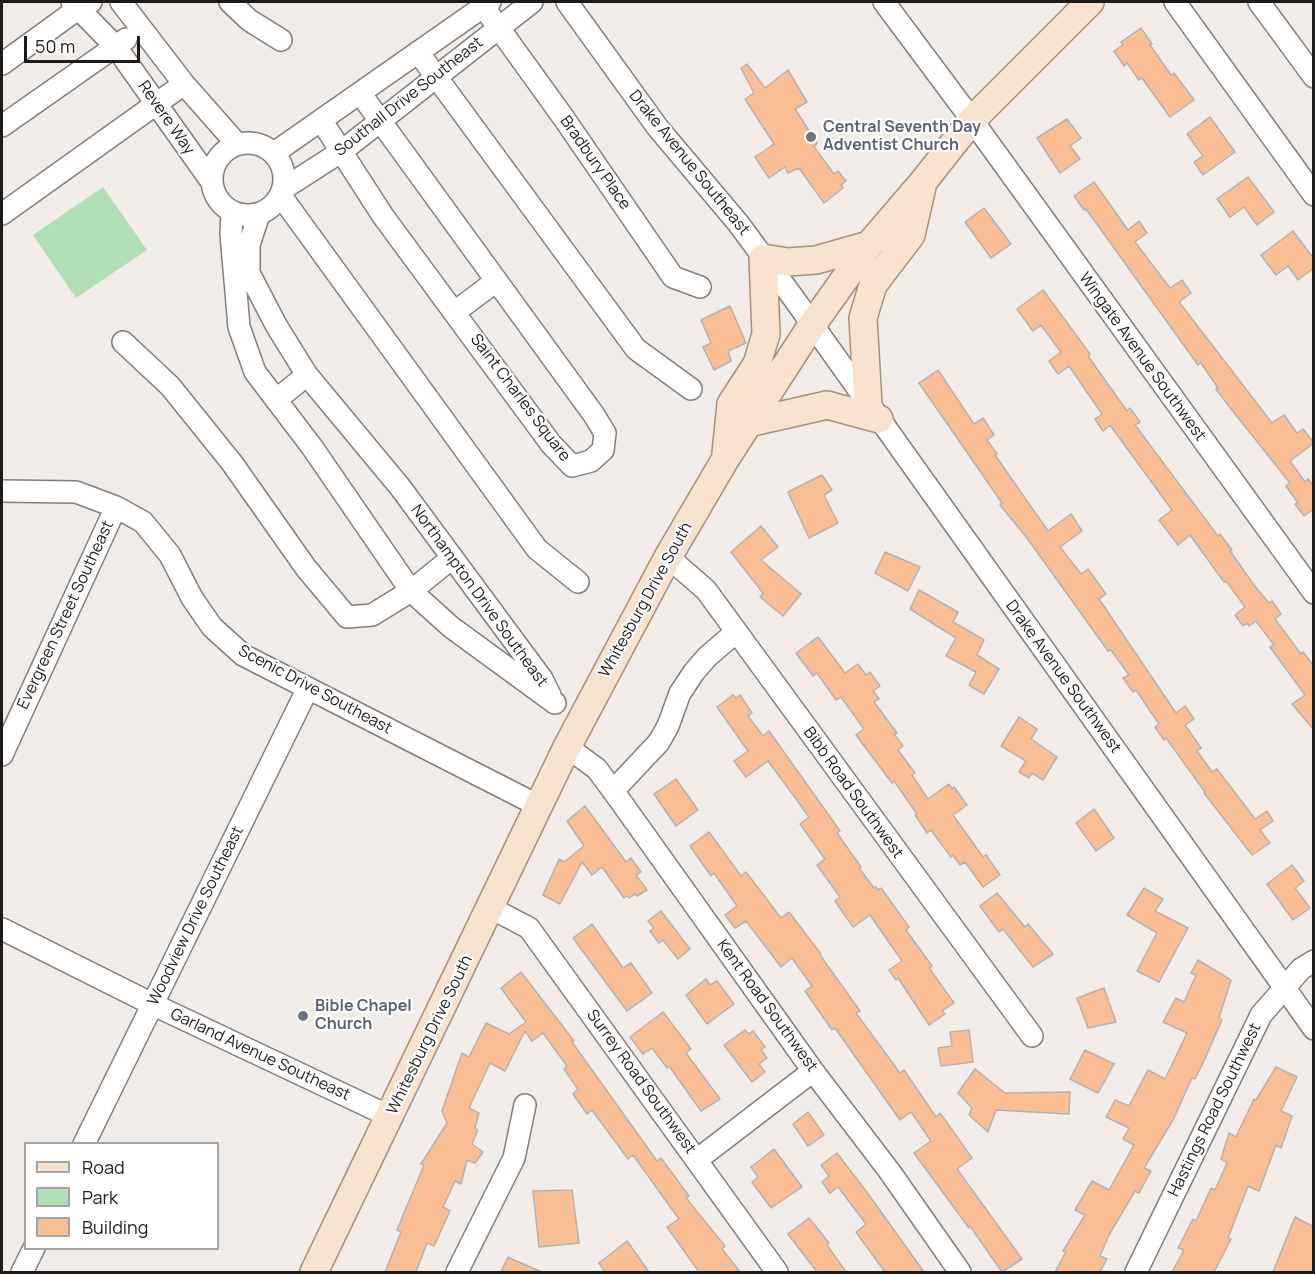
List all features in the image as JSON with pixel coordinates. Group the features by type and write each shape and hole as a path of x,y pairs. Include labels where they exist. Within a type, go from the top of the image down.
{"main road":[{"name":"Whitesburg Drive South","path":"314,1272 391,1117 567,747 668,557 726,458 812,325 869,245 972,120 1090,2"},
{"path":"748,423 827,405 873,411 863,318 873,285 911,235 923,182"},
{"path":"726,458 731,404 757,364 766,334 763,258 788,262 816,260 869,245"}],"street":[{"name":"Revere Way","path":"121,2 184,84 237,144 218,157 211,181 214,194 222,205 232,212"},
{"path":"230,2 249,20 281,40"},
{"name":"Southall Drive Southeast","path":"282,192 342,151 531,2"},
{"name":"Drake Avenue Southeast","path":"567,2 658,128 738,223 812,325"},
{"name":"Wingate Avenue Southwest","path":"884,2 1314,593"},
{"path":"1175,2 1314,195"},
{"path":"1259,2 1314,77"},
{"name":"Revere Way","path":"81,4 116,46 211,181"},
{"path":"2,64 81,4"},
{"name":"Southall Drive Southeast","path":"274,153 486,4"},
{"name":"Bradbury Place","path":"486,4 498,28 563,117 673,277 700,287"},
{"path":"2,126 141,29"},
{"path":"418,52 636,349 691,389"},
{"path":"2,214 184,84"},
{"name":"Saint Charles Square","path":"321,120 383,216 551,444 572,466 591,461 603,450 605,434 360,93"},
{"path":"232,212 251,216 273,206 282,192 284,176 281,164 274,153 262,145 250,142 237,144"},
{"path":"282,192 537,549 578,582"},
{"name":"Northampton Drive Southeast","path":"232,212 231,234 239,327 255,372 312,447 411,591 451,627 555,703 542,679 400,487 307,375 276,325 249,273 249,245 259,214"},
{"path":"455,312 496,280"},
{"name":"Drake Avenue Southwest","path":"812,325 1314,1029"},
{"path":"123,342 170,386 232,463 306,568 347,617 372,615 411,591 452,558"},
{"path":"276,400 307,375"},
{"name":"Scenic Drive Southeast","path":"2,491 76,492 116,507 143,522 170,555 192,598 212,627 243,655 539,806"},
{"name":"Evergreen Street Southeast","path":"2,755 116,507"},
{"name":"Bibb Road Southwest","path":"668,557 706,590 1032,1036"},
{"path":"614,791 659,742 668,726 680,693 694,672 736,632"},
{"name":"Woodview Drive Southeast","path":"84,1142 308,688"},
{"name":"Kent Road Southwest","path":"567,747 597,770 614,791 813,1071 891,1172 960,1272"},
{"name":"Surrey Road Southwest","path":"490,908 529,928 698,1159 777,1272"},
{"name":"Garland Avenue Southeast","path":"2,929 152,1004 391,1117"},
{"name":"Hastings Road Southwest","path":"1136,1272 1262,1015 1301,969 1314,961"},
{"path":"698,1159 813,1071"},
{"path":"457,1272 514,1158 525,1105"},
{"path":"22,1272 32,1250"}],"green space":[{"path":"103,187 147,250 76,298 33,235"}],"building":[{"path":"1141,28 1171,75 1174,73 1194,100 1170,117 1142,78 1139,80 1127,63 1124,66 1114,51 1123,45 1121,42"},
{"path":"747,64 765,88 788,70 807,102 795,109 817,143 814,147 834,174 838,171 846,181 841,185 843,188 824,203 799,168 788,173 785,167 769,178 755,157 774,144 745,99 754,93 741,68"},
{"path":"1210,117 1235,152 1203,175 1194,162 1203,156 1187,134"},
{"path":"1067,119 1081,138 1070,146 1080,159 1060,173 1037,138"},
{"path":"1248,177 1274,212 1257,225 1244,207 1230,217 1217,199"},
{"path":"1094,182 1128,230 1139,221 1147,233 1135,242 1170,288 1182,280 1191,293 1179,302 1272,423 1284,415 1297,433 1303,429 1314,443 1290,461 1305,482 1308,479 1314,486 1314,509 1304,516 1286,486 1290,483 1228,405 1201,363 1198,365 1086,209 1084,210 1074,196"},
{"path":"984,208 1011,244 991,258 965,222"},
{"path":"1293,231 1314,259 1314,268 1298,280 1288,266 1276,275 1261,255"},
{"path":"1043,290 1090,354 1088,356 1127,411 1130,408 1140,422 1135,425 1218,536 1220,534 1232,550 1230,551 1254,585 1269,603 1272,601 1281,614 1275,619 1301,654 1303,652 1314,666 1314,730 1292,704 1305,695 1270,647 1274,645 1256,621 1249,626 1247,623 1243,626 1235,615 1245,607 1190,535 1178,545 1159,520 1172,510 1110,425 1103,431 1095,419 1102,414 1069,366 1058,374 1049,361 1061,352 1041,325 1033,331 1017,309"},
{"path":"730,306 746,343 728,351 731,361 714,370 703,347 711,343 701,320"},
{"path":"938,370 974,424 983,418 994,435 987,440 997,454 995,455 1048,531 1071,514 1082,531 1060,547 1081,574 1088,569 1106,594 1099,599 1176,713 1185,706 1194,719 1185,725 1201,748 1197,751 1212,772 1217,769 1255,819 1267,811 1273,821 1260,830 1270,843 1252,855 1204,793 1166,738 1164,740 1155,727 1159,724 1136,690 1133,692 1123,678 1129,675 1111,650 1108,651 1027,538 1000,505 1002,503 919,383"},
{"path":"822,475 832,490 824,495 838,523 809,538 788,492"},
{"path":"761,526 778,547 761,560 801,594 783,616 760,597 763,593 731,552"},
{"path":"885,552 920,567 908,591 875,573"},
{"path":"919,590 958,612 953,622 984,640 977,655 999,669 984,694 969,685 976,672 946,656 956,638 910,609"},
{"path":"818,637 845,673 858,664 866,675 870,672 880,686 873,691 879,699 874,702 897,733 894,734 903,746 898,750 915,773 912,775 928,799 949,784 952,789 954,787 967,805 953,815 983,857 986,855 1000,875 983,887 965,862 960,865 953,855 951,857 931,830 927,833 894,781 892,783 856,735 864,729 841,697 836,700 817,673 813,676 796,653"},
{"path":"733,695 736,698 740,695 752,713 748,716 763,736 769,731 840,831 837,833 861,867 859,868 874,888 878,890 881,888 909,927 906,930 932,966 929,968 954,1003 942,1011 945,1014 929,1025 898,978 896,980 889,970 902,961 870,915 853,927 835,901 840,897 817,865 825,859 800,824 809,817 791,792 768,761 746,777 734,761 748,751 717,707"},
{"path":"1019,717 1037,729 1031,739 1057,757 1043,780 1032,773 1029,778 1019,772 1026,761 1001,746"},
{"path":"676,779 698,810 676,826 654,794"},
{"path":"585,806 626,862 631,858 641,872 636,875 647,890 637,896 635,894 624,898 602,867 592,875 582,862 560,904 543,895 559,859 564,862 584,846 567,821"},
{"path":"1094,809 1114,838 1096,851 1076,823"},
{"path":"709,832 741,876 746,872 781,918 789,912 821,954 860,1011 856,1013 900,1073 904,1070 936,1117 940,1113 972,1158 957,1169 1022,1259 1002,1272 914,1153 931,1141 911,1112 900,1120 835,1028 832,1030 805,991 812,986 792,958 781,967 746,921 735,928 725,915 737,906 714,873 711,876 690,846"},
{"path":"1292,865 1304,881 1295,888 1310,908 1293,920 1267,884"},
{"path":"1144,888 1163,899 1155,911 1188,928 1159,982 1137,971 1157,933 1127,915"},
{"path":"997,893 1025,927 1028,924 1053,954 1033,967 1003,929 999,932 980,906"},
{"path":"661,911 690,949 678,959 663,940 659,943 650,931 654,928 648,921"},
{"path":"592,924 623,968 631,963 652,993 627,1011 573,938"},
{"path":"1198,960 1231,980 1219,1018 1222,1020 1203,1063 1195,1079 1192,1078 1173,1120 1144,1168 1151,1171 1139,1193 1135,1191 1109,1235 1100,1256 1107,1259 1100,1272 1055,1272 1066,1252 1063,1251 1085,1215 1075,1210 1092,1181 1109,1190 1134,1145 1123,1139 1129,1128 1106,1117 1115,1100 1129,1106 1148,1070 1165,1079 1187,1033 1163,1022 1176,998 1184,1002 1196,975 1191,973"},
{"path":"521,972 574,1041 572,1042 657,1161 661,1158 689,1196 686,1198 725,1246 722,1249 740,1272 699,1272 667,1227 679,1219 633,1155 628,1159 592,1110 587,1114 573,1094 578,1089 564,1069 567,1066 543,1033 532,1041 525,1031 505,1071 490,1063 469,1108 479,1113 475,1128 478,1130 472,1144 483,1152 475,1163 467,1160 461,1184 455,1181 443,1207 450,1211 434,1246 427,1243 416,1272 385,1272 401,1232 397,1230 424,1165 421,1164 447,1123 442,1111 462,1053 469,1057 486,1023 509,1034 526,1022 501,988"},
{"path":"706,979 710,985 717,981 734,1004 707,1024 686,995"},
{"path":"1104,988 1116,1022 1088,1028 1077,998"},
{"path":"663,1012 691,1049 686,1053 720,1099 701,1111 669,1066 667,1068 652,1048 643,1054 630,1037"},
{"path":"745,1030 749,1034 753,1031 765,1047 761,1050 767,1058 759,1064 765,1072 752,1082 724,1045"},
{"path":"969,1030 973,1062 941,1066 938,1048 952,1046 950,1032"},
{"path":"1085,1050 1114,1064 1098,1093 1070,1079"},
{"path":"1276,1067 1297,1077 1281,1111 1292,1116 1281,1148 1276,1145 1259,1191 1248,1186 1228,1238 1231,1239 1214,1272 1172,1272 1184,1250 1178,1248 1193,1219 1196,1221 1211,1188 1215,1190 1227,1163 1221,1159 1229,1133 1236,1137 1254,1099 1256,1100"},
{"path":"975,1069 1005,1093 1070,1092 1069,1114 996,1110 988,1132 969,1115 972,1108 958,1093"},
{"path":"808,1112 824,1135 808,1146 793,1124"},
{"path":"774,1149 802,1187 771,1208 752,1182 758,1177 751,1167"},
{"path":"837,1153 924,1272 885,1272 856,1232 866,1224 838,1187 830,1193 822,1182 829,1176 821,1165"},
{"path":"572,1190 579,1243 539,1247 533,1191"},
{"path":"1295,1217 1314,1227 1314,1272 1273,1272"},
{"path":"809,1218 829,1243 827,1245 846,1272 817,1272 788,1234"},
{"path":"627,1241 649,1272 605,1272 599,1263"},
{"path":"508,1257 514,1260 542,1272 501,1272"}],"place":[{"name":"Central Seventh Day Adventist Church","path":"811,137"},
{"name":"Bible Chapel Church","path":"303,1016"}]}
